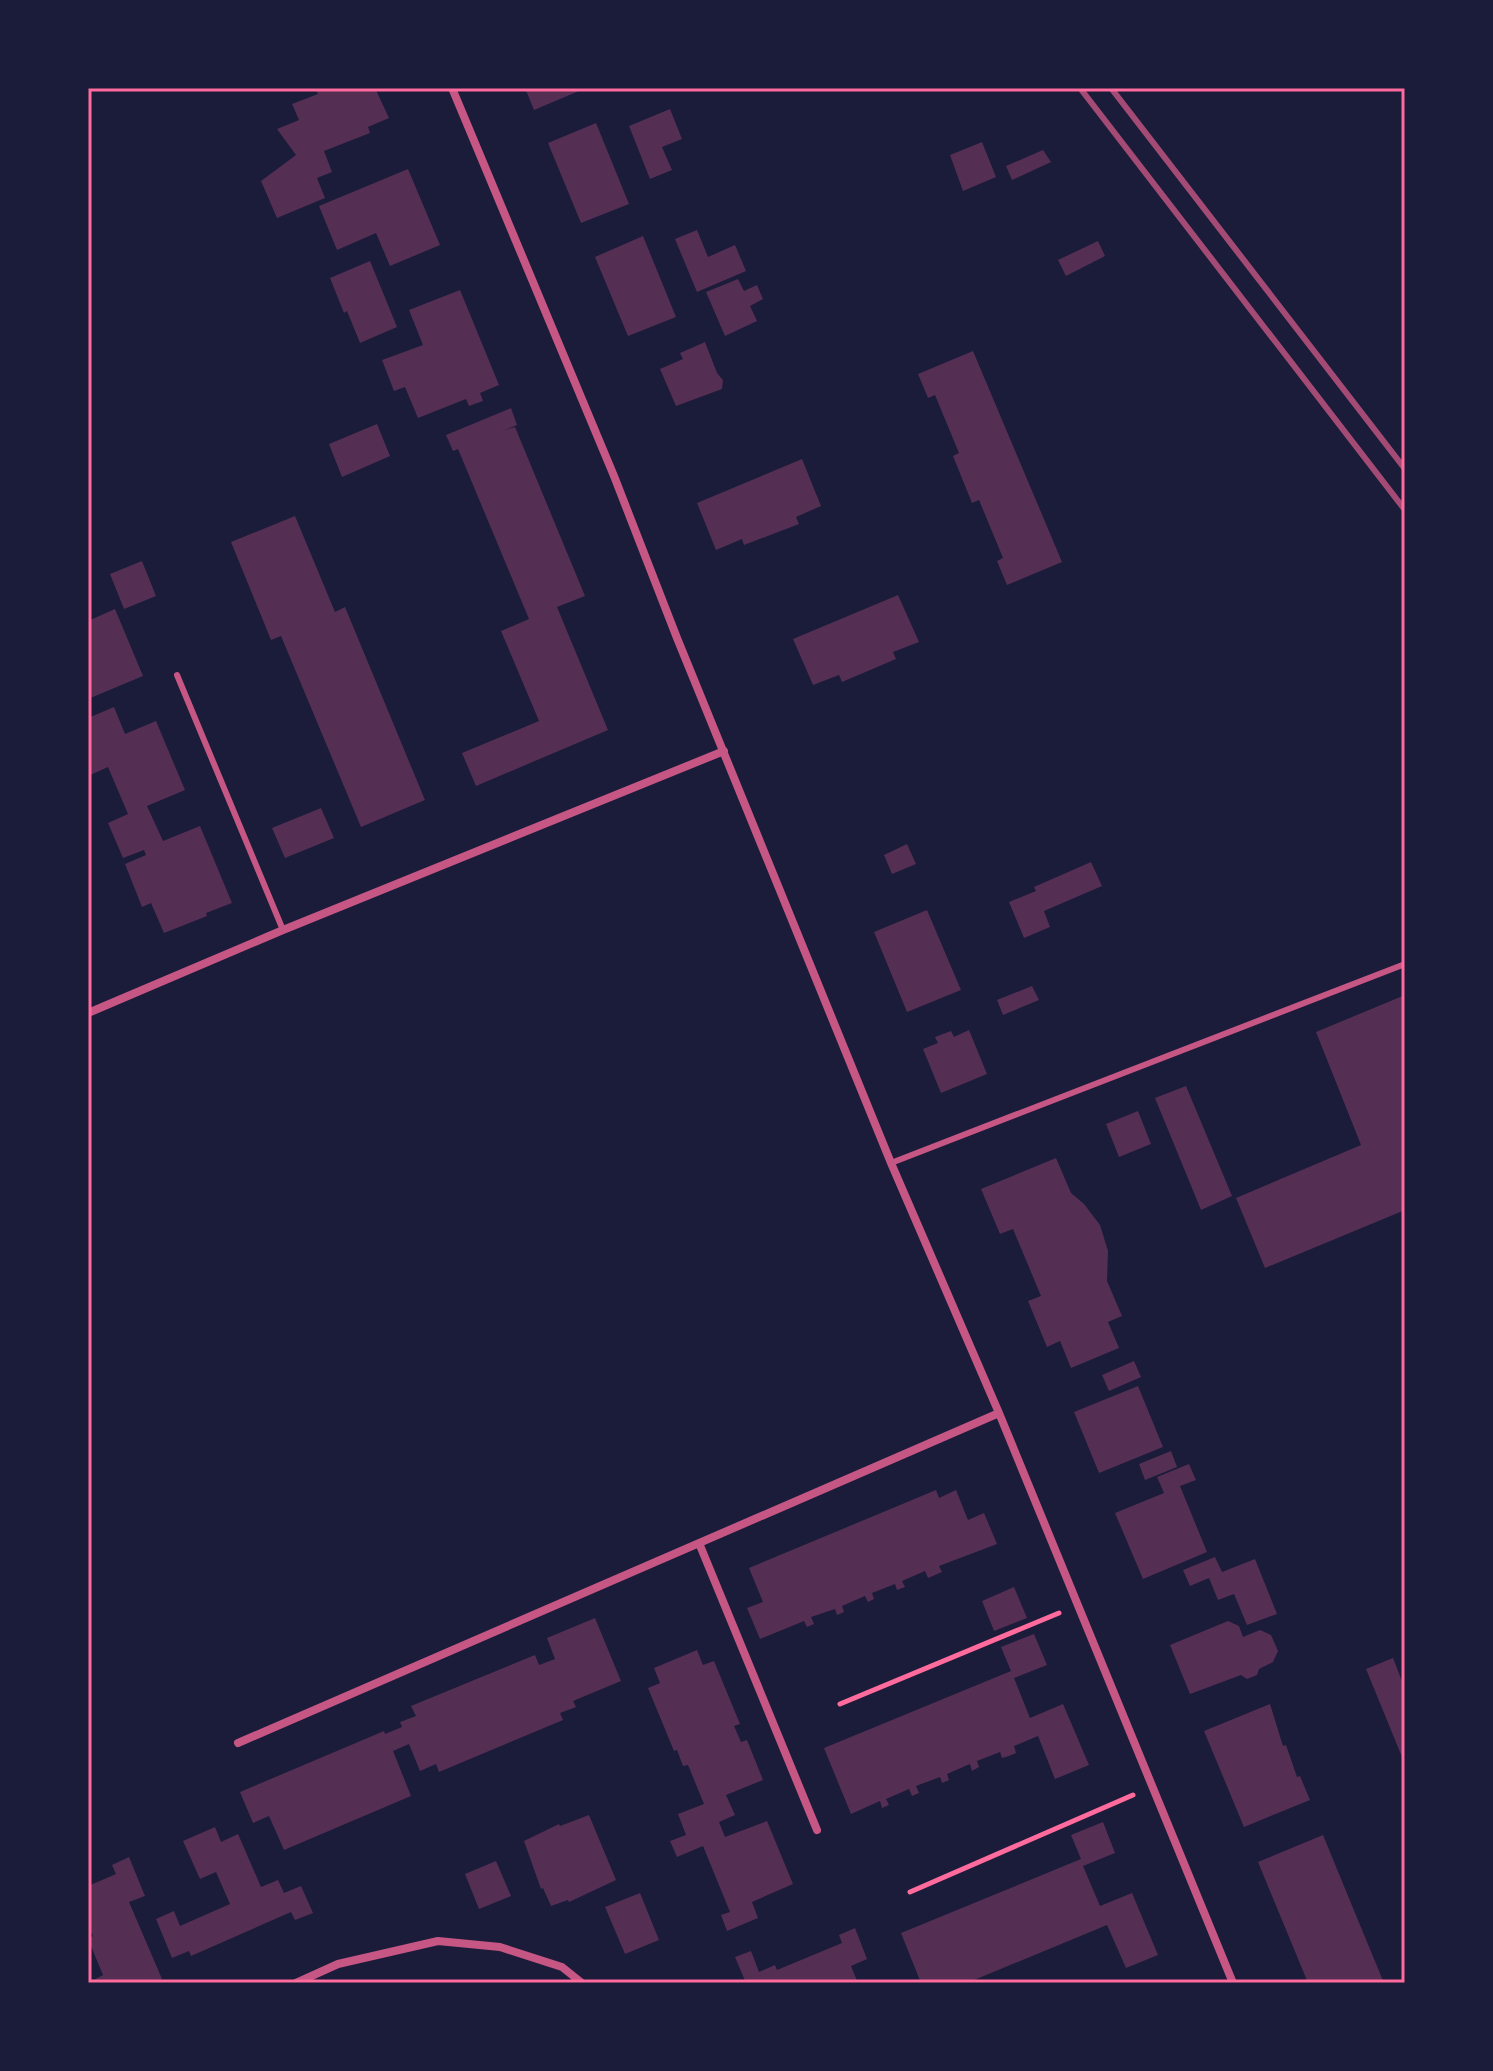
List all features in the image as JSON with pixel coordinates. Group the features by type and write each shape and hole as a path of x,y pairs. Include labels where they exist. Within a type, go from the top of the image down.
{"street":[{"path":"452,88 614,476 891,1163 999,1413 1233,1983"},
{"path":"88,1013 283,930 724,751"},
{"path":"238,1743 999,1413"},
{"path":"699,1543 817,1830"},
{"path":"296,1983 338,1964 438,1941 500,1947 562,1967 582,1983"}],"lane":[{"path":"177,675 283,930"},
{"path":"891,1163 1405,964"}],"path":[{"path":"840,1704 1078,1605"},
{"path":"910,1892 1152,1786"}],"building":[{"path":"315,88 375,88 389,118 368,127 370,133 324,151 332,172 317,178 325,198 277,218 261,181 296,155 277,129 299,120 292,104 318,94"},
{"path":"525,88 586,88 534,110"},
{"path":"670,109 682,139 662,147 672,170 650,179 629,126"},
{"path":"596,123 629,204 581,223 548,143"},
{"path":"982,142 996,177 963,191 950,155"},
{"path":"1043,150 1051,162 1012,180 1006,166"},
{"path":"408,169 440,245 390,266 376,233 337,250 319,206"},
{"path":"697,230 708,257 735,245 746,271 697,292 675,239"},
{"path":"643,236 676,317 628,336 595,257"},
{"path":"1098,241 1105,256 1066,276 1058,260"},
{"path":"370,261 397,327 360,343 330,278"},
{"path":"738,279 744,291 757,285 763,299 750,306 757,321 725,336 706,292"},
{"path":"460,290 499,385 480,393 483,401 469,406 466,399 418,418 405,387 394,391 382,360 423,345 409,310"},
{"path":"705,342 717,373 723,380 722,389 676,406 660,369 683,359 680,353"},
{"path":"973,351 1062,562 1007,585 997,561 1003,558 979,500 972,503 953,456 959,453 935,395 928,398 918,374"},
{"path":"511,408 517,425 505,430 515,427 585,596 557,607 608,730 476,786 462,753 539,721 501,631 529,619 458,449 453,451 446,435"},
{"path":"377,424 390,456 342,477 329,444"},
{"path":"802,459 821,506 796,517 799,524 744,545 742,539 716,550 697,503"},
{"path":"295,516 335,612 345,607 425,800 361,827 281,636 271,640 231,542"},
{"path":"142,561 156,596 124,609 110,574"},
{"path":"898,595 919,642 893,652 896,659 842,682 839,675 813,685 793,639"},
{"path":"115,609 143,676 88,699 88,621"},
{"path":"114,707 125,734 156,721 185,790 147,806 163,841 200,826 232,903 164,933 151,903 142,907 125,864 146,855 144,850 123,858 108,823 128,814 108,767 88,776 88,718"},
{"path":"321,808 334,838 285,858 272,828"},
{"path":"907,844 916,864 892,874 884,855"},
{"path":"1091,862 1102,886 1044,911 1050,927 1024,938 1009,902 1036,891 1034,887"},
{"path":"927,910 961,990 907,1012 874,932"},
{"path":"1032,986 1039,1000 1003,1015 997,1000"},
{"path":"1405,995 1405,1210 1265,1268 1236,1198 1361,1145 1316,1032"},
{"path":"969,1030 987,1074 941,1093 923,1049 938,1043 935,1037 951,1031 954,1037"},
{"path":"1186,1086 1232,1196 1201,1210 1155,1098"},
{"path":"1138,1111 1151,1144 1119,1157 1106,1124"},
{"path":"1056,1158 1071,1193 1100,1225 1108,1251 1107,1281 1122,1316 1108,1322 1119,1348 1071,1368 1060,1341 1047,1347 1028,1301 1041,1296 1013,1229 1000,1234 981,1189"},
{"path":"1134,1361 1141,1377 1109,1391 1102,1375"},
{"path":"1138,1386 1163,1447 1099,1473 1074,1412"},
{"path":"1171,1451 1177,1467 1145,1480 1139,1464"},
{"path":"1189,1464 1196,1480 1180,1486 1207,1552 1143,1579 1115,1513 1164,1493 1157,1477"},
{"path":"936,1490 939,1498 956,1490 968,1520 984,1513 997,1544 939,1566 942,1572 928,1578 925,1571 902,1581 905,1587 897,1590 895,1584 872,1593 874,1599 868,1602 865,1596 842,1606 844,1612 837,1615 835,1609 811,1617 814,1624 807,1627 804,1621 760,1639 747,1608 763,1602 749,1568"},
{"path":"1215,1557 1222,1572 1255,1559 1277,1614 1247,1625 1234,1594 1218,1600 1209,1578 1190,1586 1183,1570"},
{"path":"1014,1587 1027,1618 994,1631 982,1601"},
{"path":"595,1618 621,1681 573,1701 576,1707 560,1713 563,1720 439,1772 436,1764 420,1771 409,1744 393,1751 411,1796 284,1850 269,1816 253,1823 240,1792 384,1731 385,1734 402,1727 400,1722 416,1716 411,1706 535,1655 539,1665 555,1659 547,1638"},
{"path":"1228,1621 1239,1626 1243,1637 1260,1630 1271,1635 1278,1651 1273,1662 1247,1679 1241,1675 1190,1694 1170,1645"},
{"path":"1034,1634 1047,1665 1014,1678 1030,1718 1063,1704 1089,1765 1055,1779 1038,1736 1014,1746 1016,1753 1009,1756 1002,1758 1000,1752 977,1761 979,1767 972,1771 970,1764 947,1774 949,1780 942,1783 940,1777 916,1786 919,1793 912,1796 909,1789 886,1799 889,1805 882,1808 880,1801 851,1814 824,1748 1011,1671 1001,1647"},
{"path":"697,1650 703,1665 714,1661 740,1724 734,1726 741,1742 747,1740 763,1780 726,1795 735,1815 719,1822 725,1837 767,1821 793,1884 752,1902 758,1918 727,1931 721,1915 730,1912 703,1846 677,1857 670,1841 686,1835 678,1814 704,1804 688,1765 683,1766 677,1750 674,1751 648,1688 660,1683 654,1668"},
{"path":"1393,1658 1405,1689 1405,1756 1402,1757 1366,1669"},
{"path":"1270,1704 1283,1746 1286,1745 1297,1777 1300,1776 1310,1800 1244,1827 1204,1731"},
{"path":"589,1815 616,1880 569,1902 551,1906 541,1889 524,1841 559,1824"},
{"path":"1103,1822 1115,1853 1083,1866 1100,1906 1132,1893 1158,1955 1126,1968 1107,1925 967,1983 921,1983 901,1933 1081,1859 1071,1835"},
{"path":"215,1827 221,1842 238,1834 261,1887 278,1880 284,1893 301,1886 313,1913 295,1920 291,1912 191,1956 189,1951 172,1958 156,1919 174,1911 180,1926 230,1904 216,1872 200,1879 183,1841"},
{"path":"1323,1835 1384,1983 1308,1983 1258,1862"},
{"path":"129,1857 145,1896 129,1902 162,1979 152,1983 88,1983 103,1975 88,1939 93,1936 88,1925 88,1886 116,1874 112,1865"},
{"path":"496,1861 511,1896 479,1909 465,1874"},
{"path":"640,1893 659,1940 625,1954 605,1907"},
{"path":"855,1928 867,1959 851,1966 858,1983 746,1983 735,1957 751,1951 759,1972 775,1965 777,1970 842,1943 839,1935"}],"railway":[{"path":"1080,88 1405,510"},
{"path":"1111,88 1405,469"}]}
